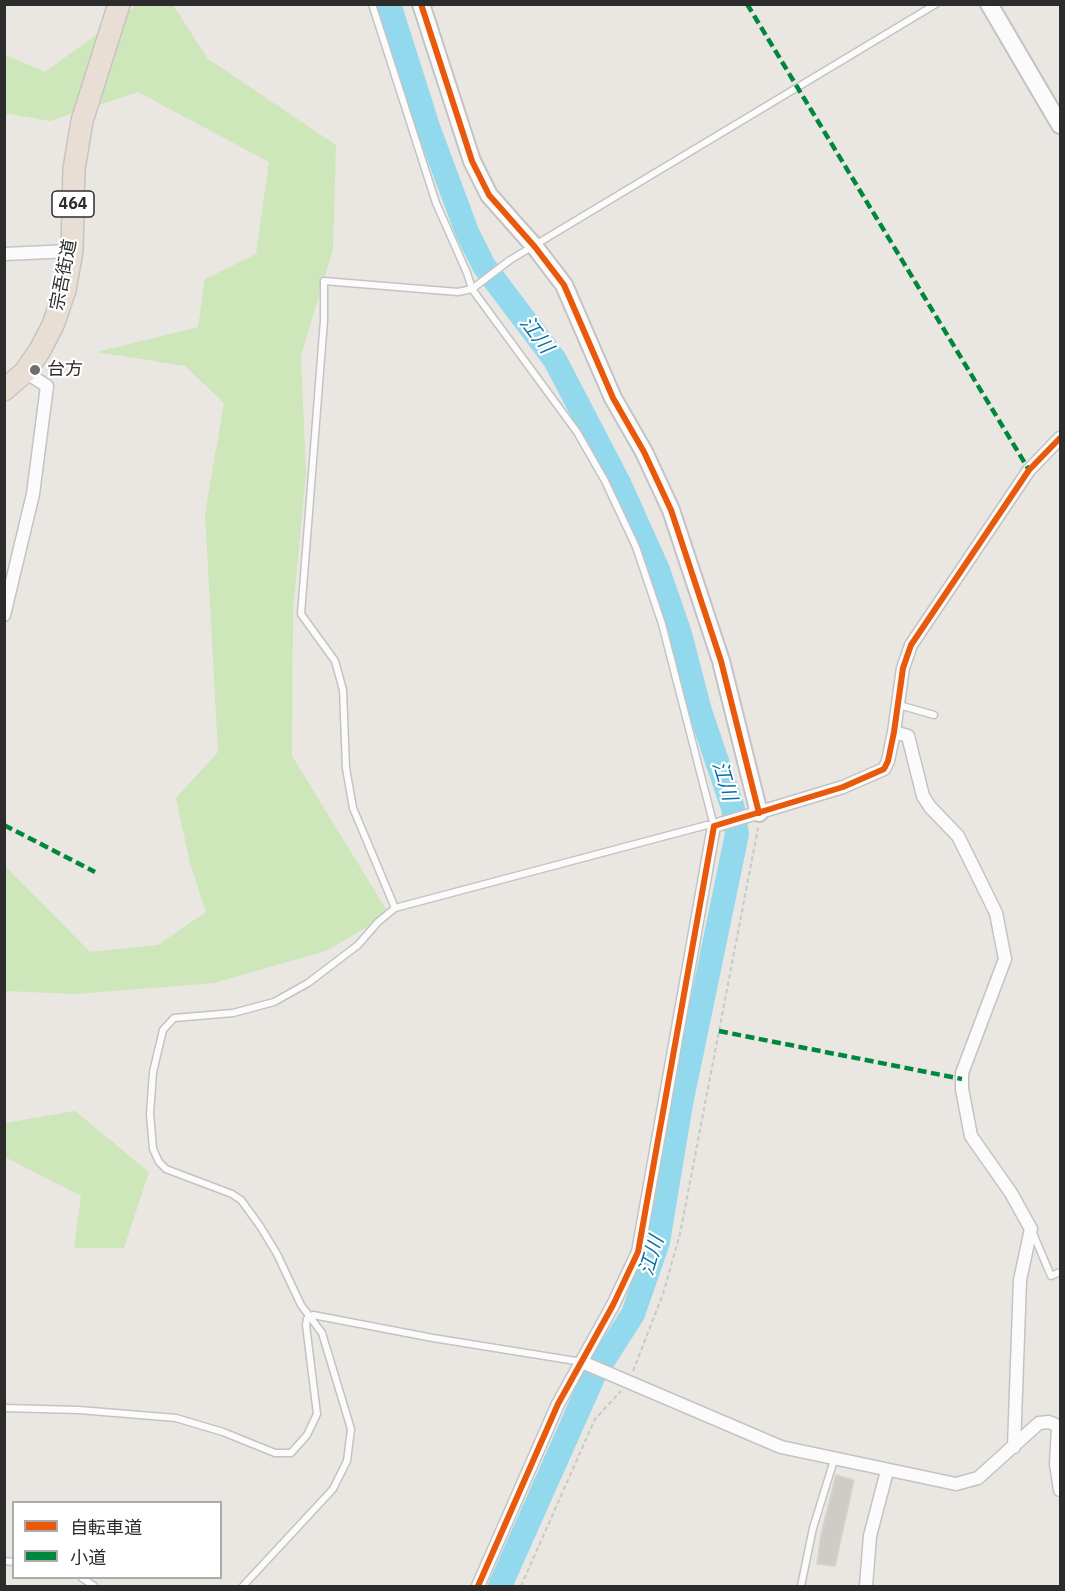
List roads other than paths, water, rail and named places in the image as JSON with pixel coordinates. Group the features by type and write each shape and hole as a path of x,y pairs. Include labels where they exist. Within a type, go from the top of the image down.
{"highway":[{"name":"宗吾街道","path":"4,390 25,372 53,325 64,290 72,251 74,169 82,121 119,4"}],"street":[{"path":"421,4 472,161 489,195 535,247 564,285 604,378 644,452 671,510 692,566 721,661 756,814"},
{"path":"989,4 1060,125"},
{"path":"4,254 72,251"},
{"path":"4,615 33,494 47,386 25,372"},
{"path":"478,1587 558,1404 638,1252 717,825 843,787 884,770 894,732 903,668 920,629 1029,470 1060,438"},
{"path":"894,732 908,736 923,796 930,807 958,836 996,913 1005,959 962,1073 962,1089 971,1136 1011,1193 1031,1229 1020,1280 1014,1447"},
{"path":"582,1362 781,1447 956,1484 978,1478 1039,1423 1059,1422 1056,1464 1060,1490"},
{"path":"866,1587 870,1536 887,1471"}],"lane":[{"path":"243,1587 333,1489 351,1448 351,1429 326,1342 297,1296 277,1254 241,1200 224,1190 166,1169 159,1162 153,1149 150,1114 153,1072 163,1030 174,1018 233,1012 274,1002 308,983 358,945 378,922 395,908 707,825 717,825 662,624 636,547 577,432 471,289 467,273 436,203 372,4"},
{"path":"395,908 353,808 346,768 343,690 335,661 301,614 324,320 324,281 458,292 471,289 510,260 936,4"},
{"path":"899,705 934,714"},
{"path":"1031,1229 1051,1276 1060,1272"},
{"path":"310,1316 582,1362"},
{"path":"4,1408 79,1410 176,1418 223,1432 275,1452 291,1453 307,1435 317,1413 306,1325 310,1316"},
{"path":"801,1587 813,1528 834,1460"}],"waterway":[{"name":"江川","path":"389,4 428,127 467,232 484,266 555,360 619,483 658,570 680,634 700,711 733,808 737,834 681,1104 658,1242 633,1314 594,1375 500,1586"}],"place":[{"name":"台方","path":"35,370"}]}
